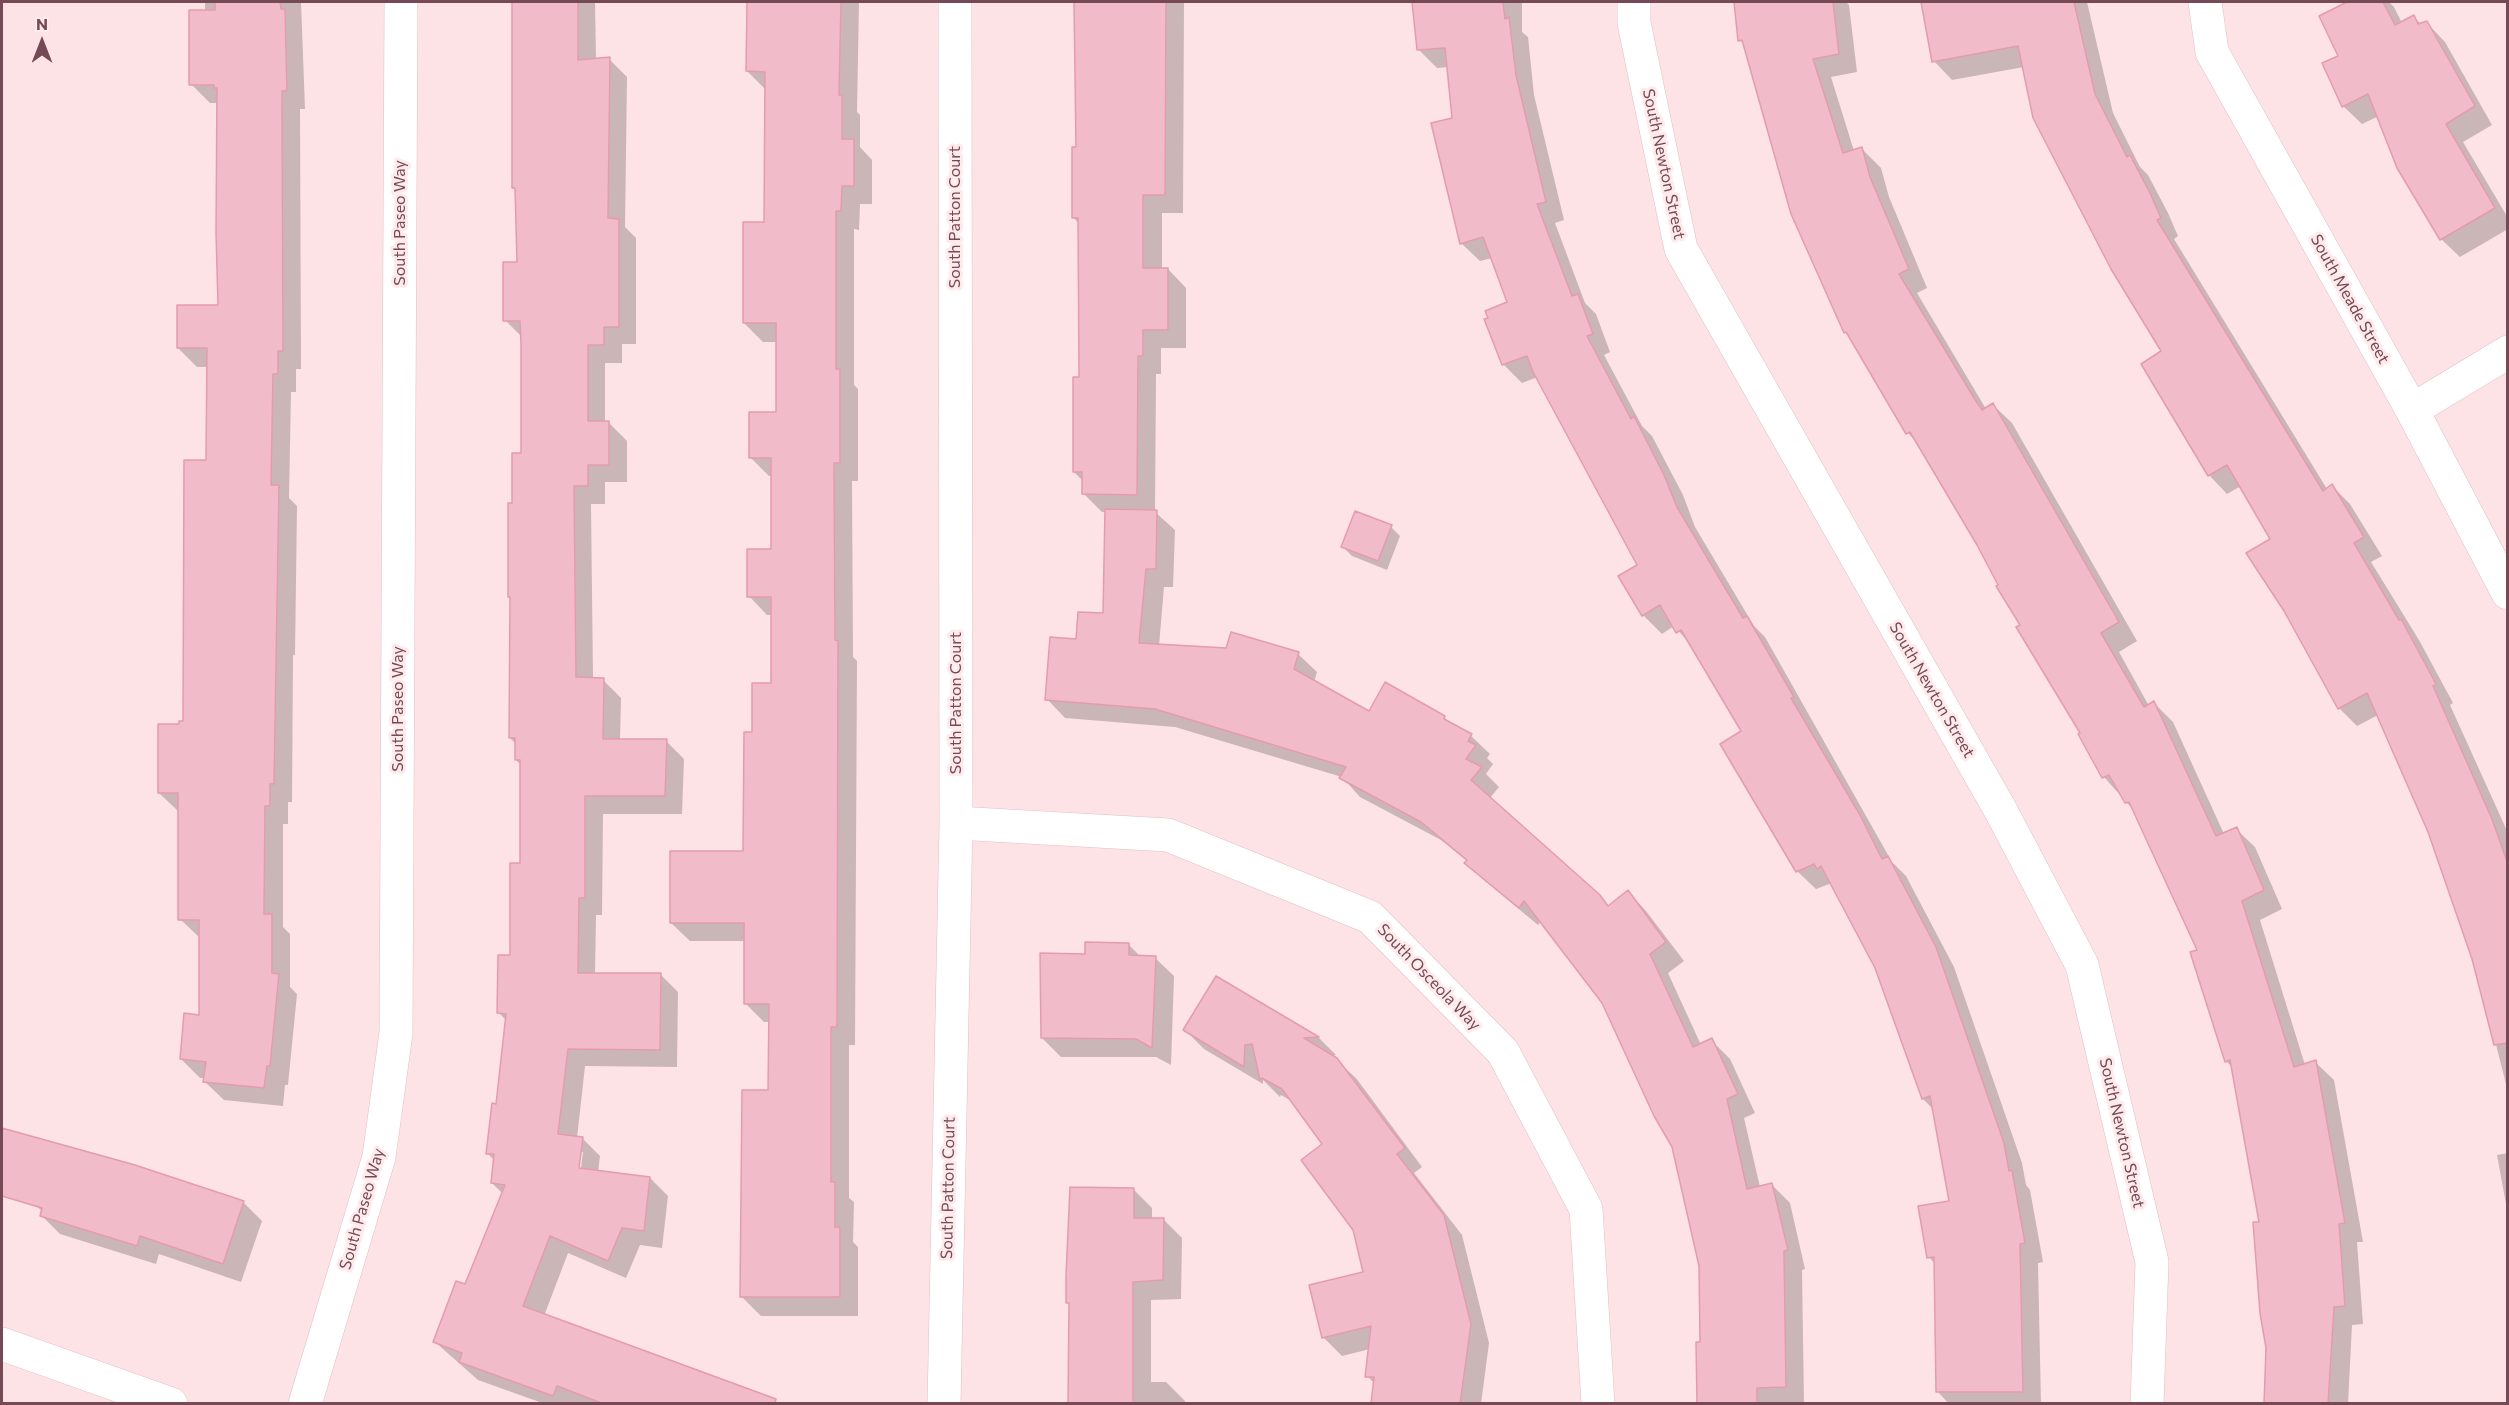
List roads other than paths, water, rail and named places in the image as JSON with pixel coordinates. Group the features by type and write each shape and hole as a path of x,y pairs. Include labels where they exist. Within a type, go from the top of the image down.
{"street":[{"name":"South Paseo Way","path":"305,1404 379,1156 396,1033 401,2"},
{"name":"South Patton Court","path":"944,1404 956,823 955,2"},
{"name":"South Newton Street","path":"1634,2 1634,23 1681,249 2001,811 2082,965 2152,1262 2147,1404"},
{"name":"South Meade Street","path":"2205,2 2212,52 2412,410 2508,593"},
{"path":"2412,410 2508,352"},
{"name":"South Osceola Way","path":"956,823 1168,836 1370,917 1503,1052 1586,1209 1598,1404"},
{"path":"2,1344 171,1404"}]}
